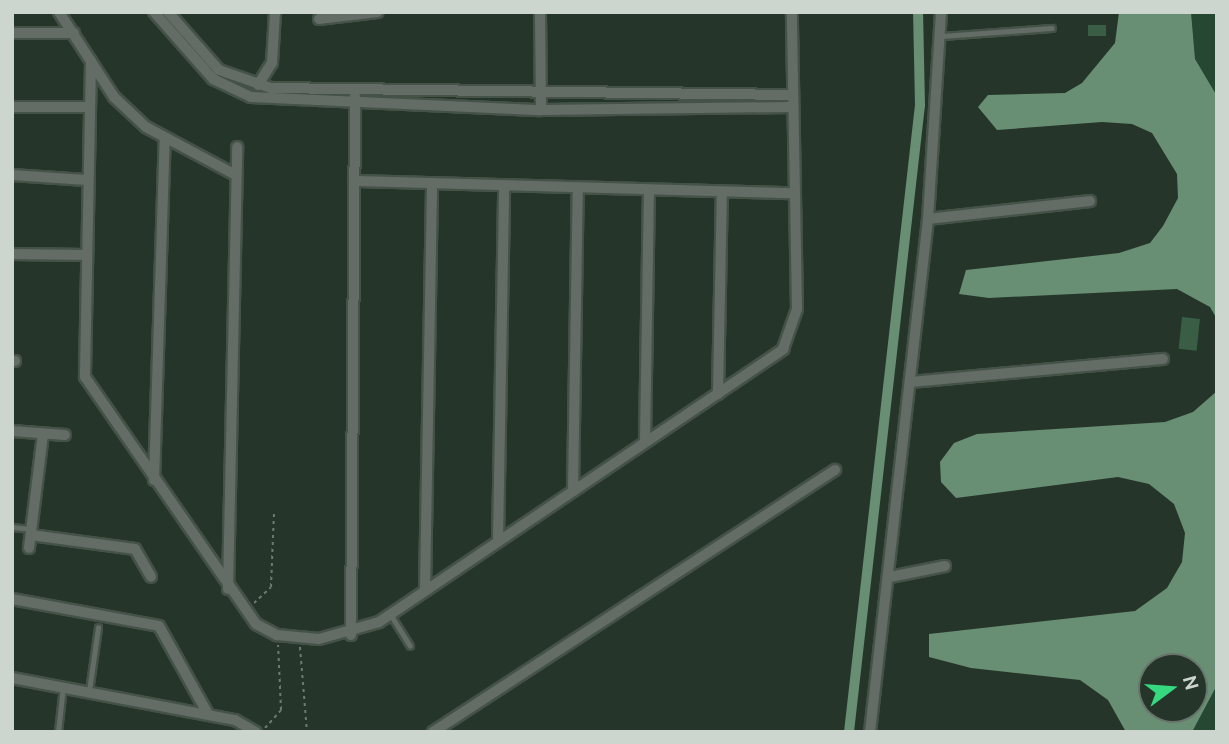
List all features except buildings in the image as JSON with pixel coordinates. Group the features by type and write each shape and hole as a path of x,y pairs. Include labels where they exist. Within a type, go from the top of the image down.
{"street":[{"path":"59,12 114,97 165,139 236,175"},
{"path":"155,12 180,47 235,92 289,102 355,101 541,110 792,107"},
{"path":"168,12 219,70 258,85 541,93 792,95"},
{"path":"258,85 272,63 275,12"},
{"path":"319,19 378,12"},
{"path":"541,12 541,110"},
{"path":"91,61 87,107 85,377 245,611 277,635 299,639 351,635 390,614 783,349 793,332 795,193 792,12"},
{"path":"870,732 890,577 928,219 942,36 941,12"},
{"path":"12,33 74,33"},
{"path":"351,635 356,89"},
{"path":"12,107 87,107"},
{"path":"154,480 165,139"},
{"path":"228,589 237,147"},
{"path":"12,175 86,180"},
{"path":"354,181 504,188 795,193"},
{"path":"425,589 432,183"},
{"path":"498,541 504,188"},
{"path":"573,491 578,189"},
{"path":"645,442 649,191"},
{"path":"718,394 722,192"},
{"path":"928,219 1090,201"},
{"path":"12,254 87,255"},
{"path":"909,382 1163,359"},
{"path":"12,431 65,435"},
{"path":"29,548 43,434"},
{"path":"433,732 835,470"},
{"path":"31,532 135,549 151,577"},
{"path":"890,577 945,566"},
{"path":"12,599 159,626 208,714"},
{"path":"12,678 208,714 256,732"}],"lane":[{"path":"942,36 1052,28"},
{"path":"12,527 31,532"},
{"path":"390,614 410,646"},
{"path":"89,692 98,628"},
{"path":"58,732 63,686"}],"path":[{"path":"245,611 271,587 274,513"},
{"path":"262,732 281,710 277,635"},
{"path":"299,639 307,732"}],"shaded area":[{"path":"1119,12 1191,12 1195,59 1217,96 1217,319 1210,307 1177,289 989,298 959,294 966,270 1119,253 1150,243 1163,226 1178,198 1177,174 1152,133 1132,124 1102,122 997,130 978,107 988,95 1065,93 1082,83 1115,43"},
{"path":"1191,12 1217,12 1217,96 1195,59"},
{"path":"1217,391 1217,685 1208,702 1208,653 1138,653 1138,723 1197,723 1192,732 1126,732 1108,700 1080,680 971,668 929,657 929,634 1135,611 1167,588 1182,562 1185,533 1174,504 1149,484 1118,477 956,498 941,482 940,462 954,443 977,434 1165,422 1193,412"},
{"path":"1217,685 1217,732 1192,732 1192,723 1208,723 1208,699"}],"waterway":[{"path":"849,732 920,105 918,12"}]}
